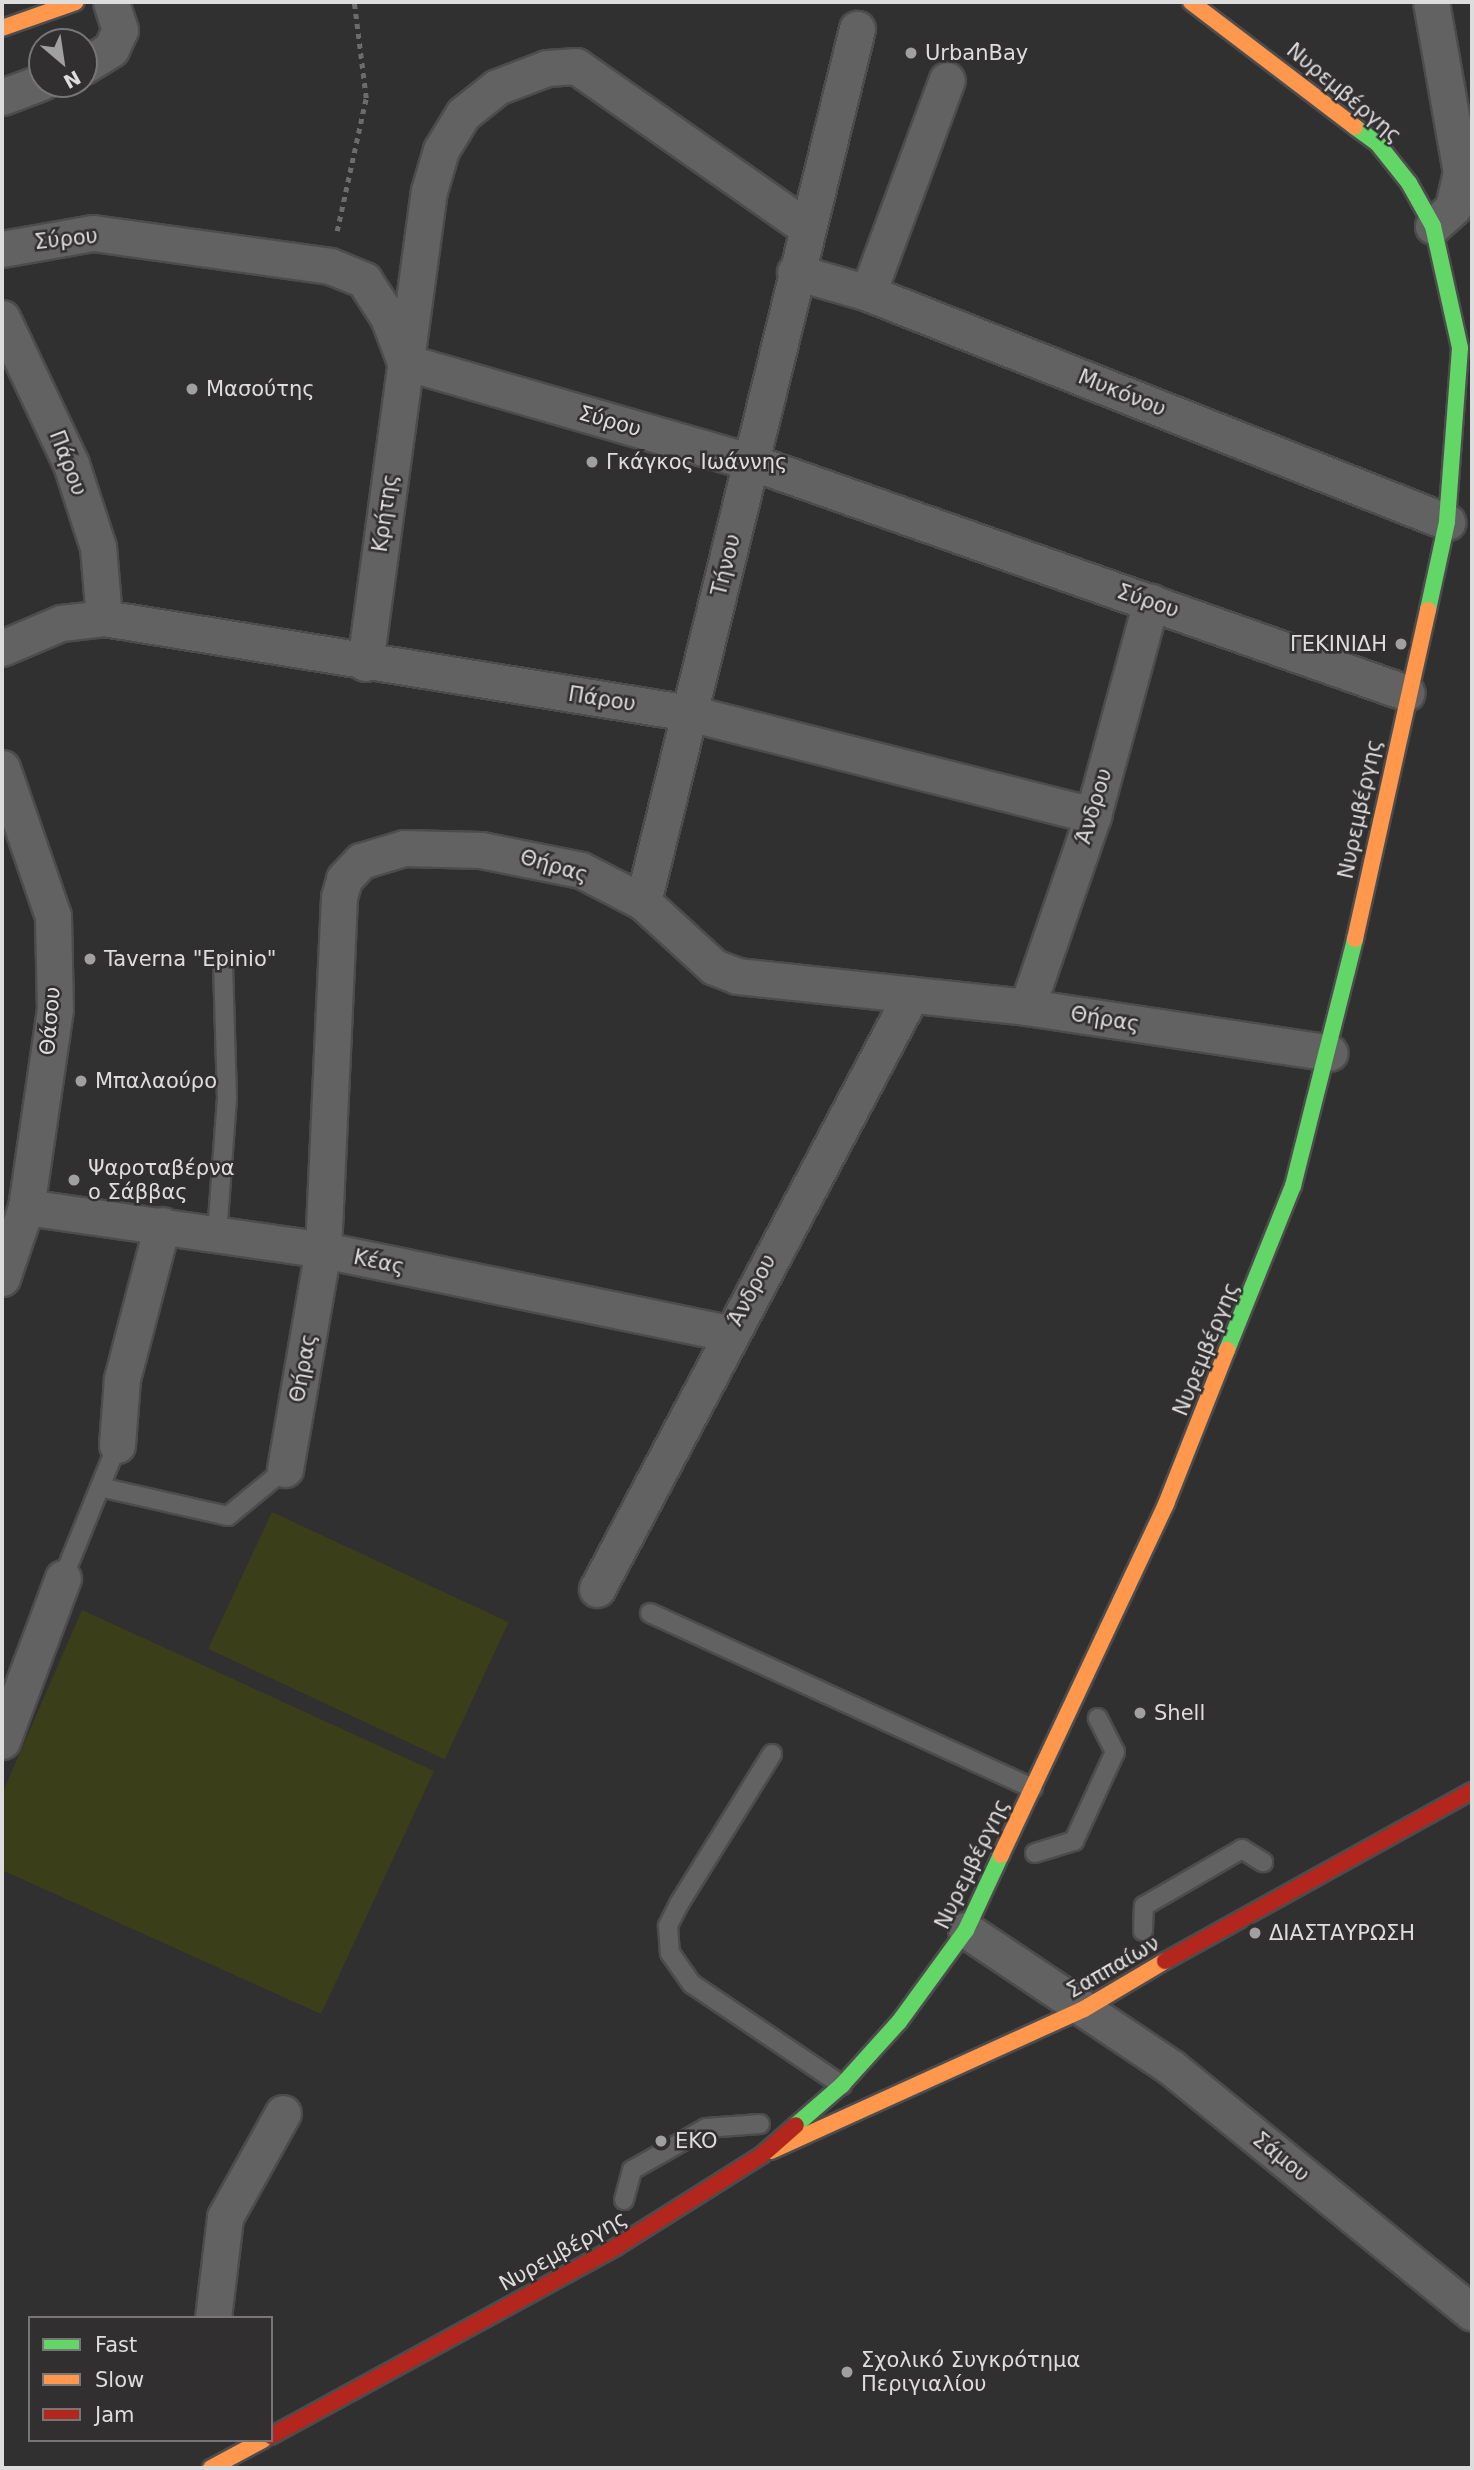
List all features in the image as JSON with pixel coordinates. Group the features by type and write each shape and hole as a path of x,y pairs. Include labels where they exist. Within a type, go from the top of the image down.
{"main road":[{"path":"2,28 76,2"},
{"name":"Νυρεμβέργης","path":"273,2434 616,2247 762,2155 842,2085 899,2022 966,1930 1033,1788 1166,1504 1293,1186 1331,1053 1407,693 1447,522 1460,348 1433,226 1409,183 1378,144 1277,63 1191,2"},
{"name":"Σαππαίων","path":"762,2155 888,2102 1084,2009 1235,1920 1472,1791"}],"street":[{"path":"98,57 111,49 120,30 111,2"},
{"path":"1431,2 1461,172 1453,208 1433,226"},
{"name":"Τήνου","path":"643,902 751,462 794,272 858,29"},
{"path":"405,362 429,191 441,150 463,114 496,87 547,68 576,66 806,227"},
{"path":"868,293 947,80"},
{"path":"2,97 28,87"},
{"name":"Σύρου","path":"2,249 93,233 330,266 364,279 388,317 405,362 751,462 1407,693"},
{"name":"Μυκόνου","path":"794,272 868,293 1447,522"},
{"name":"Πάρου","path":"2,318 71,464 97,547 104,618"},
{"name":"Κρήτης","path":"365,663 405,362"},
{"name":"Άνδρου","path":"1027,1007 1093,815 1151,602"},
{"name":"Πάρου","path":"2,648 61,623 104,618 365,663 689,713 1093,815"},
{"name":"Θάσου","path":"2,768 53,916 55,1009 26,1207 2,1278"},
{"name":"Θήρας","path":"285,1469 323,1250 339,897 344,879 361,861 404,848 481,850 581,870 643,902 714,967 737,976 1027,1007 1331,1053"},
{"name":"Άνδρου","path":"597,1589 729,1333 911,995"},
{"name":"Κέας","path":"26,1207 323,1250 729,1333"},
{"path":"117,1445 122,1379 162,1225"},
{"path":"2,1741 63,1578"},
{"name":"Σάμου","path":"966,1930 1172,2068 1472,2313"},
{"path":"213,2316 225,2217 283,2113"}],"lane":[{"path":"217,1234 227,1099 223,962"},
{"path":"63,1578 117,1445"},
{"path":"100,1487 228,1516 285,1469"},
{"path":"650,1612 1033,1788"},
{"path":"1035,1853 1074,1841 1115,1752 1098,1718"},
{"path":"772,1754 667,1926 670,1953 692,1984 842,2085"},
{"path":"1143,1930 1144,1906 1231,1855 1242,1849 1263,1862"},
{"path":"624,2200 632,2170 706,2128 760,2123"}],"path":[{"path":"330,266 366,99 354,2"}],"green space":[{"path":"272,1512 509,1622 445,1759 208,1649"},
{"path":"82,1610 434,1771 321,2014 2,1870 2,1794"}],"traffic: fast":[{"path":"1355,127 1378,144 1409,183 1433,226 1460,348 1447,522 1428,610"},
{"path":"1227,1350 1293,1186 1355,939"},
{"path":"796,2125 842,2085 899,2022 966,1930 1001,1855"}],"traffic: slow":[{"path":"2,28 76,2"},
{"path":"1191,2 1355,127"},
{"path":"1355,939 1428,610"},
{"path":"1001,1855 1166,1504 1227,1350"},
{"path":"771,2151 1084,2009 1165,1961"},
{"path":"211,2468 259,2442"}],"traffic: jam":[{"path":"1165,1961 1472,1791"},
{"path":"273,2435 616,2247 762,2155 796,2125"}],"place":[{"name":"UrbanBay","path":"911,53"},
{"name":"Μασούτης","path":"192,389"},
{"name":"Γκάγκος Ιωάννης","path":"592,462"},
{"name":"ΓΕΚΙΝΙΔΗ","path":"1401,644"},
{"name":"Taverna \"Epinio\"","path":"90,959"},
{"name":"Μπαλαούρο","path":"81,1081"},
{"name":"Ψαροταβέρνα ο Σάββας","path":"74,1180"},
{"name":"Shell","path":"1140,1713"},
{"name":"ΔΙΑΣΤΑΥΡΩΣΗ","path":"1255,1933"},
{"name":"EKO","path":"661,2141"},
{"name":"Σχολικό Συγκρότημα Περιγιαλίου","path":"847,2372"}]}
